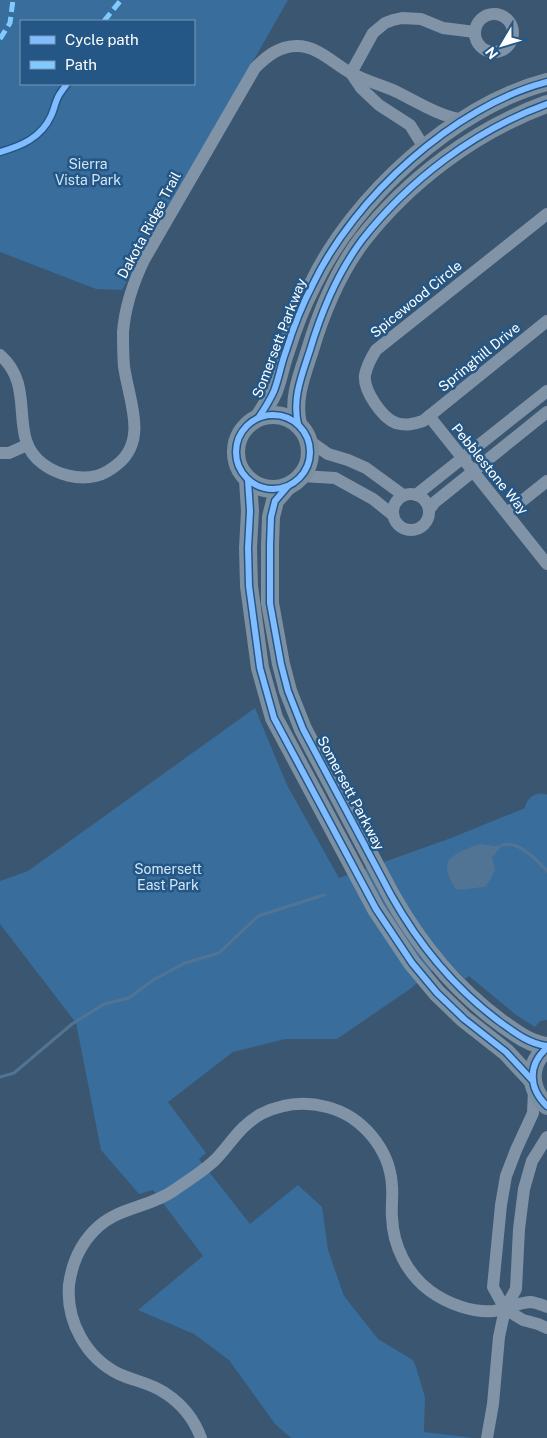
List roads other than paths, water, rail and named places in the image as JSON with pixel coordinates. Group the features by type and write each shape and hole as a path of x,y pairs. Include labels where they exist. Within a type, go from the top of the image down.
{"main road":[{"name":"Somersett Parkway","path":"259,417 275,390 286,350 312,284 329,254 359,212 403,167 463,120 498,100 547,82"},
{"path":"298,424 289,418 269,414 248,423 240,433 236,445 236,458 240,470 248,480 256,486 266,489 277,489 287,487 302,476 309,458 310,449 308,440 298,424 295,410 297,391 313,338 344,269 361,241 413,187 447,158 483,133 516,116 547,104"},
{"path":"248,480 250,511 248,548 249,586 260,668 274,718 376,909 412,963 437,993 457,1012 506,1052 533,1085 539,1099 547,1106"},
{"name":"Somersett Parkway","path":"287,487 275,502 271,517 270,603 288,691 303,729 400,911 425,948 448,977 482,1009 519,1036 547,1047"},
{"path":"533,1085 533,1070 536,1061 547,1047"}],"street":[{"path":"351,73 373,33 379,27 393,20 402,18 421,19 443,28 475,32"},
{"name":"Dakota Ridge Trail","path":"0,355 12,368 19,385 24,433 28,446 34,456 43,464 63,474 75,477 87,478 112,470 122,461 131,446 135,429 135,418 124,367 123,346 125,316 132,288 144,260 255,68 274,51 286,47 299,46 312,49 351,73 397,92 447,117 463,120"},
{"name":"Dakota Ridge Trail","path":"351,73 361,88 379,105 410,125 425,149"},
{"name":"Spicewood Circle","path":"429,416 423,421 404,425 394,422 384,413 374,403 367,389 365,377 369,361 376,350 547,214"},
{"name":"Springhill Drive","path":"429,416 547,321"},
{"path":"393,515 394,505 397,500 410,495 462,458 547,391"},
{"path":"302,476 335,478 374,499 393,515 402,527 414,530 424,524 429,510 435,502 547,412"},
{"name":"Pebblestone Way","path":"429,416 547,564"},
{"path":"308,440 328,454 366,468 410,495 424,500 429,510"},
{"path":"0,453 9,453 28,446"},
{"path":"507,513 547,481"},
{"path":"533,1085 533,1113 506,1176 501,1205 494,1287 505,1309 522,1320 547,1328"},
{"path":"201,1438 191,1418 175,1399 151,1385 117,1373 100,1362 92,1354 81,1339 70,1310 69,1289 72,1269 85,1241 99,1226 124,1210 163,1197 206,1167 243,1128 266,1112 286,1105 308,1104 340,1112 365,1129 379,1146 384,1156 392,1186 394,1234 400,1253 411,1272 429,1290 449,1302 479,1311 505,1309 530,1302 547,1307"},
{"path":"487,1438 493,1404 499,1337 505,1309 516,1289 519,1229 524,1190 532,1161 547,1137"}],"waterway":[{"path":"503,845 509,844 521,848 547,871"},
{"path":"0,1077 14,1073 72,1024 104,1004 129,998 153,980 185,963 219,953 258,916 324,895"}],"park label":[{"name":"Sierra Vista Park","path":"88,172"},
{"name":"Somersett East Park","path":"168,878"}]}
